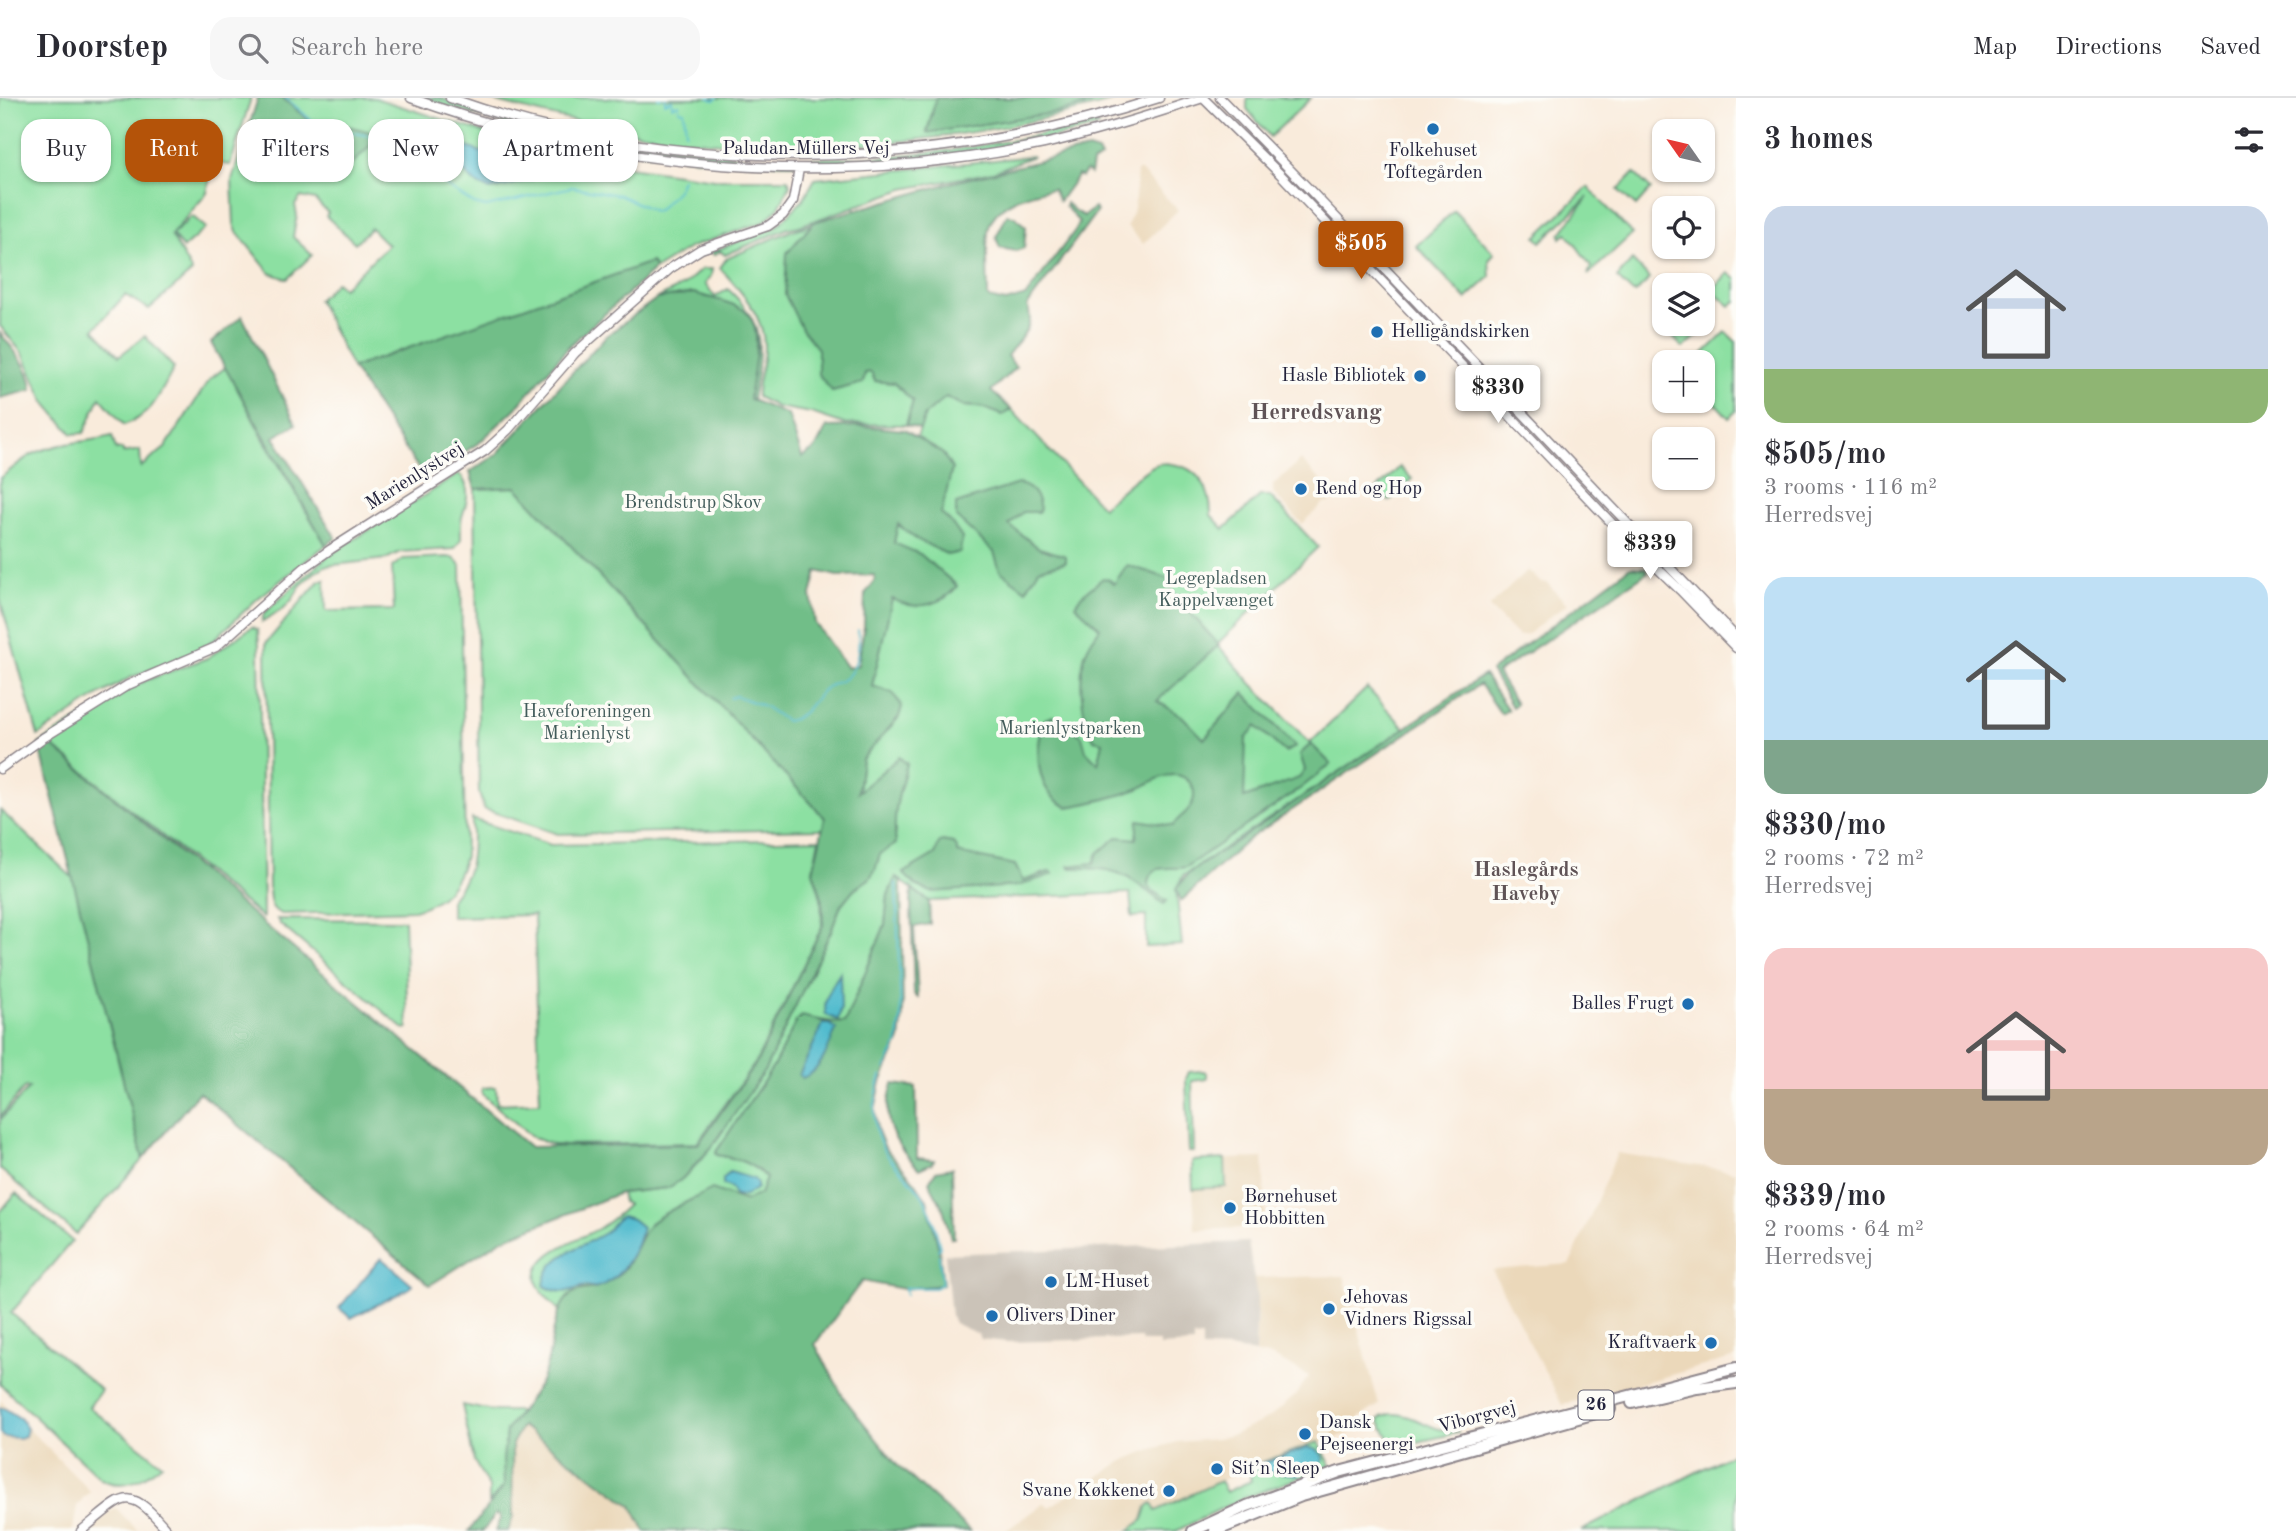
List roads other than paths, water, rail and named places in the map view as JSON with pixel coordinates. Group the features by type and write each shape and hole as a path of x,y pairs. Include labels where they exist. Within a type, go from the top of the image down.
{"main road":[{"name":"Viborgvej","path":"1193,1531 1247,1506 1339,1472 1736,1368"},
{"name":"Viborgvej","path":"1215,1531 1280,1503 1332,1487 1632,1403 1736,1382"}],"street":[{"name":"Paludan-Müllers Vej","path":"411,98 496,126 601,150 692,164 799,169 891,165 1007,151 1095,131 1203,98"},
{"name":"Paludan-Müllers Vej","path":"450,98 559,128 655,146 694,151 802,155 892,152 987,141 1072,124 1159,98"},
{"path":"1203,98 1280,174 1623,536 1736,648"},
{"path":"1220,98 1736,637"},
{"name":"Marienlystvej","path":"0,769 43,738 128,685 216,647 313,562 485,451 508,430 575,353 671,268 701,249 768,226 783,215 793,201 799,169"},
{"path":"80,1531 117,1502 128,1498 142,1503 168,1531"}],"water":[{"path":"464,146 478,151 478,182 524,182 490,190 475,183 464,172"},
{"path":"840,973 841,1009 838,1020 826,1015 825,1004"},
{"path":"823,1024 829,1024 836,1029 819,1065 802,1078 799,1075"},
{"path":"730,1172 754,1179 757,1188 745,1196 735,1196 731,1188 723,1184 723,1179"},
{"path":"622,1216 632,1219 642,1227 632,1254 614,1278 597,1287 583,1286 567,1291 544,1286 551,1266 568,1253 606,1232"},
{"path":"381,1258 412,1284 410,1288 351,1318 339,1308"},
{"path":"0,1408 21,1419 27,1429 25,1436 3,1437 0,1433"},
{"path":"1307,1448 1321,1453 1324,1459 1321,1465 1315,1468 1307,1466 1298,1475 1258,1470 1260,1464"}],"waterway":[{"path":"286,98 319,127 388,139 402,150 408,159 451,189 474,204 486,207 572,187 619,195 654,211 675,192 682,179"},
{"path":"665,98 665,103 672,100 672,106 679,104 679,110 684,111 686,132"},
{"path":"709,98 717,98"},
{"path":"730,698 736,696 764,706 786,721 798,717 826,688 844,679 851,672 857,655 858,630"},
{"path":"885,1069 897,1045 901,1018 896,883"},
{"path":"881,1076 875,1109 879,1140 890,1159 925,1200 936,1229 940,1247 938,1250"},
{"path":"906,1295 905,1288 935,1288 942,1284 939,1255"}],"place":[{"name":"Folkehuset Toftegården","path":"1433,129"},
{"name":"Helligåndskirken","path":"1377,332"},
{"name":"Hasle Bibliotek","path":"1420,376"},
{"name":"Rend og Hop","path":"1301,489"},
{"name":"Balles Frugt","path":"1688,1004"},
{"name":"Børnehuset Hobbitten","path":"1230,1208"},
{"name":"LM-Huset","path":"1051,1282"},
{"name":"Jehovas Vidners Rigssal","path":"1329,1309"},
{"name":"Olivers Diner","path":"992,1316"},
{"name":"Kraftvaerk","path":"1711,1343"},
{"name":"Dansk Pejseenergi","path":"1305,1434"},
{"name":"Sit’n Sleep","path":"1217,1469"},
{"name":"Svane Køkkenet","path":"1169,1491"}],"district":[{"name":"Herredsvang","path":"1316,412"},
{"name":"Haslegårds Haveby","path":"1526,882"}],"park label":[{"name":"Brendstrup Skov","path":"693,503"},
{"name":"Legepladsen Kappelvænget","path":"1216,590"},
{"name":"Haveforeningen Marienlyst","path":"587,723"},
{"name":"Marienlystparken","path":"1070,729"}]}
